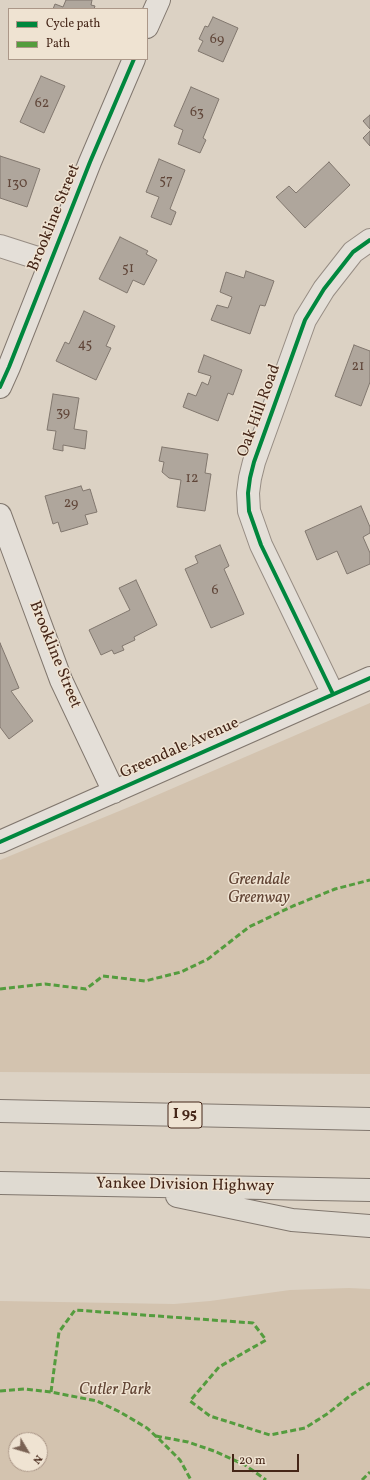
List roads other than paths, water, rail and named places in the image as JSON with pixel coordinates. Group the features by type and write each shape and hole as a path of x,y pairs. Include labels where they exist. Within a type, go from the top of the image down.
{"highway":[{"name":"I 95","path":"0,1111 370,1119"},
{"name":"Yankee Division Highway","path":"0,1183 370,1190"},
{"path":"125,1185 292,1220 370,1226"}],"street":[{"path":"148,25 158,0"},
{"name":"Brookline Street","path":"0,387 90,162 134,60"},
{"name":"Oak Hill Road","path":"333,694 261,545 249,511 248,493 254,462 306,320 324,289 353,252 370,240"},
{"path":"0,246 50,262"},
{"name":"Brookline Street","path":"0,515 61,680 114,792"},
{"name":"Greendale Avenue","path":"0,842 370,678"}],"park label":[{"name":"Greendale Greenway","path":"259,890"},
{"name":"Cutler Park","path":"115,1391"}]}
